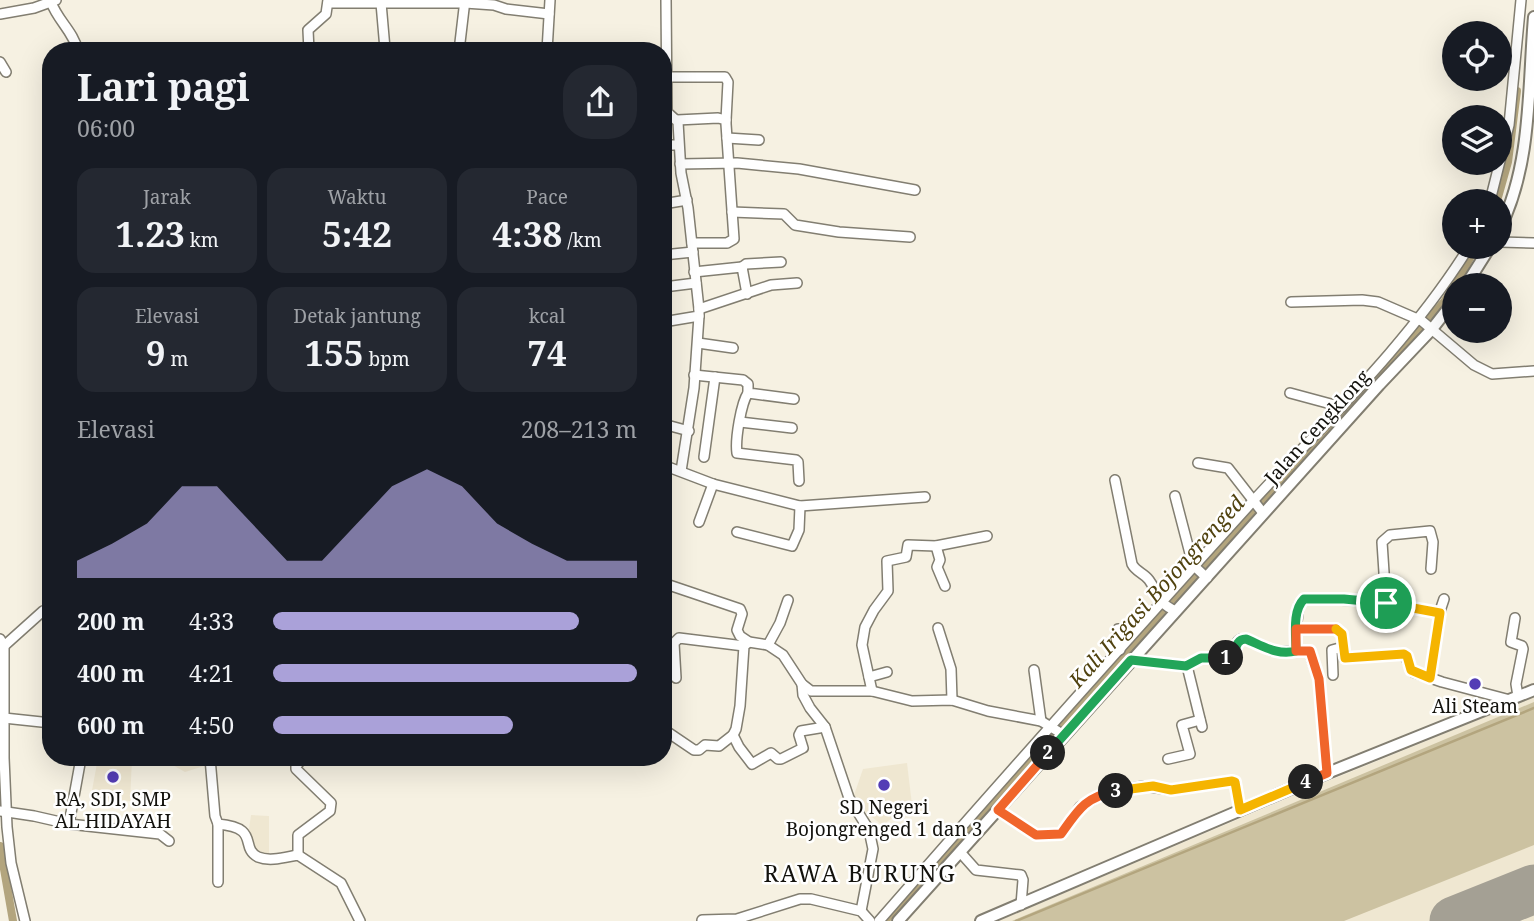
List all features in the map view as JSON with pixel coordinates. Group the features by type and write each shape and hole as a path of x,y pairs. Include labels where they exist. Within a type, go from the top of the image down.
{"main road":[{"path":"1512,198 1530,129 1534,18"},
{"name":"Jalan Cengklong","path":"898,921 935,868 960,852 998,810 1058,730 1131,660 1169,608 1206,577 1259,508 1425,324 1442,311"},
{"path":"981,921 1327,773 1534,690"}],"street":[{"path":"547,42 550,0"},
{"path":"666,0 667,42"},
{"path":"1493,189 1509,125 1521,0"},
{"path":"0,14 34,8 53,1 60,22 68,27 74,42"},
{"path":"308,42 307,30 326,14 328,1 465,1 549,14"},
{"path":"460,42 465,1"},
{"path":"385,42 387,2"},
{"path":"0,62 6,72"},
{"path":"672,77 725,77 728,82 726,120 735,235 732,242 672,253"},
{"path":"672,117 677,120 726,120"},
{"path":"677,120 699,313 689,431 681,471"},
{"path":"727,138 759,140"},
{"path":"672,145 678,145"},
{"path":"680,164 728,162 799,169 915,190"},
{"path":"672,202 687,200"},
{"path":"732,212 783,214 788,215 791,223 795,225 839,232 910,237"},
{"path":"1512,242 1534,243"},
{"path":"1333,426 1342,407 1425,324 1462,259"},
{"path":"694,272 781,262"},
{"path":"742,267 747,294"},
{"path":"672,286 696,283"},
{"path":"672,320 699,313 771,285 797,283"},
{"path":"1291,302 1370,301 1425,324 1474,365 1492,374 1534,371"},
{"path":"698,343 733,348"},
{"path":"694,376 743,380 748,384 737,453 796,460 799,481"},
{"path":"704,457 715,377"},
{"path":"748,393 794,400"},
{"path":"1290,393 1342,407"},
{"path":"740,422 792,428"},
{"path":"672,426 689,431"},
{"path":"879,921 935,868 1058,730 1120,650 1169,608 1195,568 1259,508 1228,468 1198,463"},
{"path":"672,468 713,484 800,506 925,497"},
{"path":"1115,480 1132,564 1135,570 1147,578 1169,608"},
{"path":"699,523 713,484"},
{"path":"1175,496 1195,568 1206,577"},
{"path":"737,532 792,546 799,530 800,506"},
{"path":"1386,603 1382,542 1385,538 1390,535 1430,531 1433,542 1432,569"},
{"path":"872,691 862,645 865,627 888,591 887,561 906,557 908,545 936,546 987,536"},
{"path":"936,546 940,560 937,567 945,586"},
{"path":"672,586 740,608 742,614 737,630 746,644 740,706 733,735 719,746 705,745 699,750 694,750 672,735"},
{"path":"1296,651 1299,604 1304,599 1386,603 1440,613"},
{"path":"1430,678 1444,599"},
{"path":"768,646 788,600"},
{"path":"25,921 11,863 4,811 2,642 42,611"},
{"path":"1296,629 1336,629 1342,634 1343,656 1347,658 1404,654 1411,670 1430,678 1514,698 1523,649 1511,642 1516,618"},
{"path":"938,628 951,669 952,700"},
{"path":"1118,629 1116,641 1120,650"},
{"path":"676,678 674,643 680,638 768,646 783,655 802,684 811,691 872,691 912,701 952,700 988,711 1041,721 1058,730"},
{"path":"1131,660 1186,666 1201,658 1229,658 1234,655 1241,639 1273,651 1310,651 1319,679 1327,773"},
{"path":"1333,675 1332,650 1343,647"},
{"path":"1168,759 1190,754 1181,728 1185,723 1201,724 1186,666"},
{"path":"1034,670 1041,721"},
{"path":"869,677 887,672"},
{"path":"802,684 803,695 825,727 849,799 869,830 873,849 861,911"},
{"path":"4,718 42,722"},
{"path":"733,735 752,764 756,764 771,753 781,759 803,748 805,745 799,732 825,727"},
{"path":"69,824 80,766"},
{"path":"212,766 218,824 218,882"},
{"path":"296,766 332,807 298,835 298,855"},
{"path":"998,810 1036,835 1061,834 1080,807 1102,794 1144,786 1171,790 1228,781 1235,782 1240,810"},
{"path":"4,811 69,824 160,834 169,841"},
{"path":"218,824 240,828 246,835 252,852 259,857 271,859 298,855 341,883 360,921"},
{"path":"960,852 976,870 1021,875 1021,905"},
{"path":"702,920 737,919 811,899 861,911 870,921"}],"shaded area":[{"path":"1534,697 1534,921 998,921 1326,782"},
{"path":"1534,702 1534,845 1344,921 1012,921"},
{"name":"SD Negeri Bojongrenged 1 dan 3","path":"907,763 912,805 882,825 852,801 863,769"},
{"name":"RA, SDI, SMP AL HIDAYAH","path":"97,766 132,766 130,801 91,796"},
{"path":"174,766 204,766 185,772"},
{"path":"251,815 269,816 269,855 255,853 248,836"}],"waterway":[{"name":"Kali Irigasi Bojongrenged","path":"1500,189 1508,162 1517,91"},
{"name":"Kali Irigasi Bojongrenged","path":"1462,273 1469,259"},
{"name":"Kali Irigasi Bojongrenged","path":"885,921 1442,304"},
{"path":"1016,921 1534,708"},
{"path":"0,846 13,921"}],"runway":[{"path":"1454,921 1534,889"}],"place":[{"name":"Ali Steam","path":"1475,684"},
{"name":"RA, SDI, SMP AL HIDAYAH","path":"113,777"},
{"name":"SD Negeri Bojongrenged 1 dan 3","path":"884,785"}],"district":[{"name":"RAWA BURUNG","path":"860,874"}],"route":[{"path":"1386,603 1344,599 1304,600 1299,604 1297,615 1296,629 1296,651 1289,653 1273,651 1241,639 1234,655 1224,659 1201,658 1186,666 1131,660 998,810 1036,835 1061,834 1080,807 1102,794 1144,786 1171,790 1232,781 1235,782 1240,810 1327,773 1319,679 1310,651 1296,651 1296,629 1336,629 1342,634 1345,658 1400,653 1407,656 1413,672 1430,678 1440,613 1386,603"}]}
